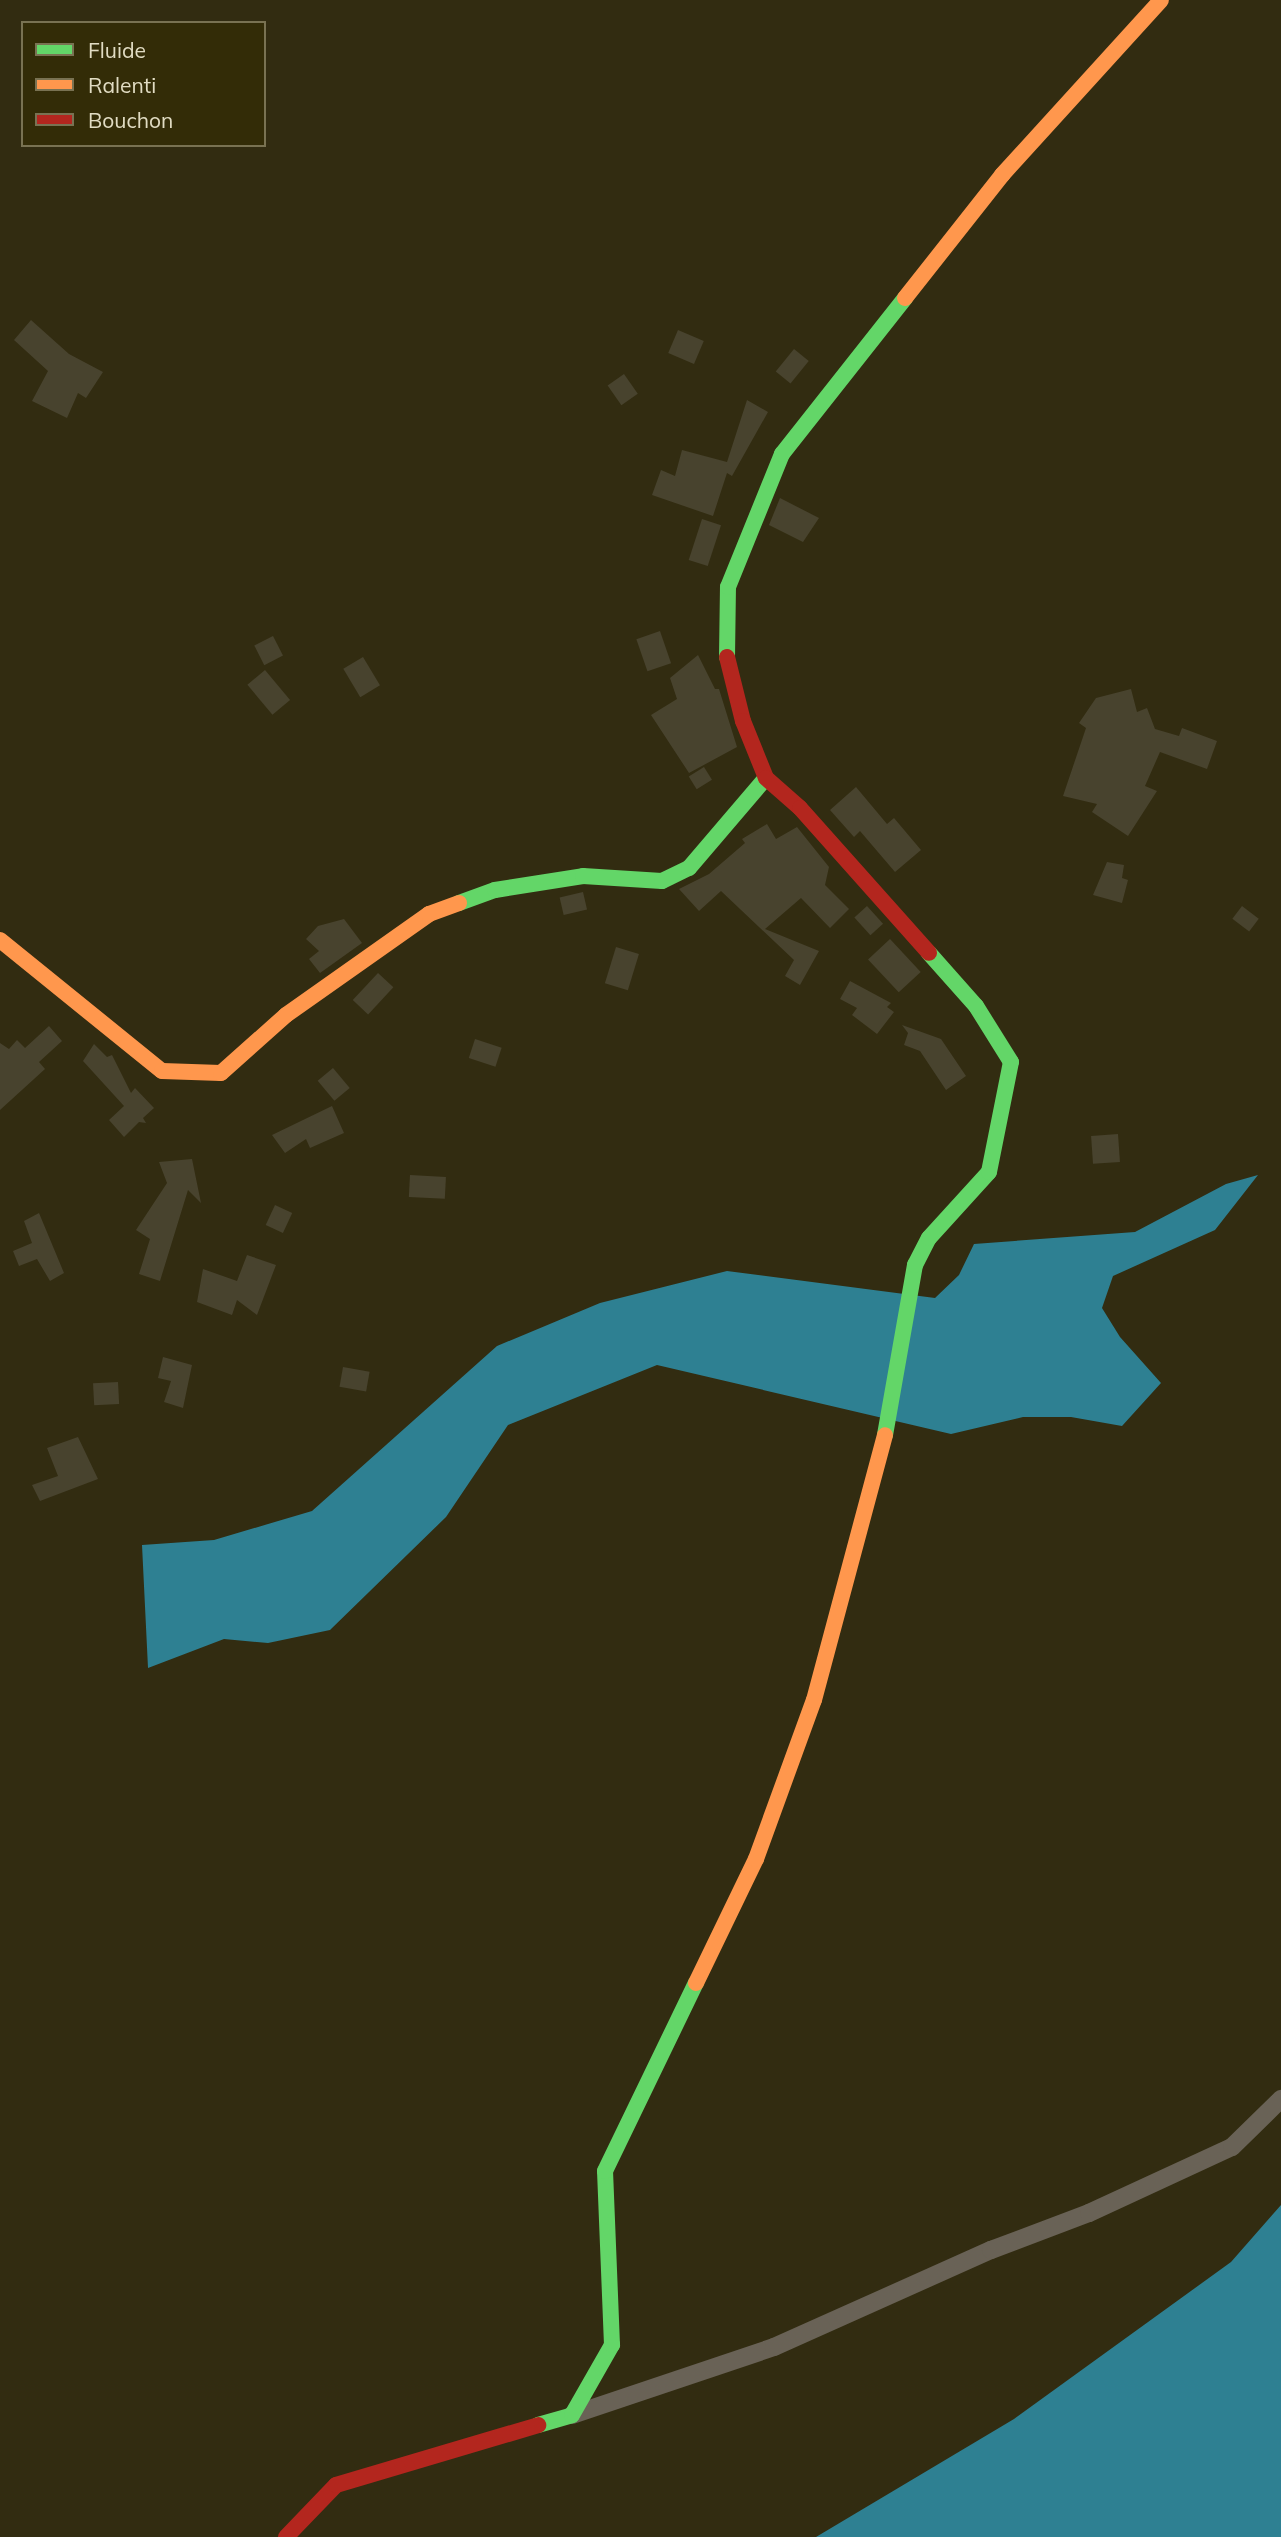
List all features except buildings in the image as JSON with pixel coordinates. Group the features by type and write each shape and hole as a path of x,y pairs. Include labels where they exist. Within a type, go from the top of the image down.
{"street":[{"path":"572,2415 612,2344 605,2171 756,1859 814,1700 890,1417 909,1295 929,1238 971,1198 989,1172 1011,1062 976,1006 800,808 766,778 743,721 724,646 728,587 782,454 1002,175 1161,0"},
{"path":"0,940 162,1072 220,1073 286,1015 429,914 495,890 583,876 662,881 689,868 766,778"},
{"path":"286,2537 337,2486 572,2415 774,2347 991,2250 1089,2213 1232,2147 1281,2099"}],"water":[{"path":"1258,1175 1215,1230 1113,1276 1102,1308 1120,1337 1161,1383 1122,1426 1071,1417 1023,1417 951,1434 657,1365 508,1425 446,1517 330,1630 268,1643 224,1639 148,1668 142,1545 214,1540 312,1511 497,1346 600,1303 727,1271 935,1298 959,1275 974,1244 1135,1232 1226,1184"},
{"path":"1281,2205 1281,2537 816,2537 1014,2419 1231,2262"}],"traffic: fast":[{"path":"727,657 728,587 782,454 905,298"},
{"path":"459,903 495,890 583,876 662,881 689,868 766,778"},
{"path":"885,1435 915,1265 929,1238 989,1172 1011,1062 976,1006 929,953"},
{"path":"538,2425 572,2415 612,2345 605,2171 696,1983"}],"traffic: slow":[{"path":"905,298 1002,175 1161,0"},
{"path":"0,940 162,1071 221,1073 286,1015 429,914 459,903"},
{"path":"696,1983 756,1859 814,1700 885,1435"}],"traffic: jam":[{"path":"727,657 743,721 766,778 800,808 929,953"},
{"path":"286,2537 336,2485 538,2425"}]}
